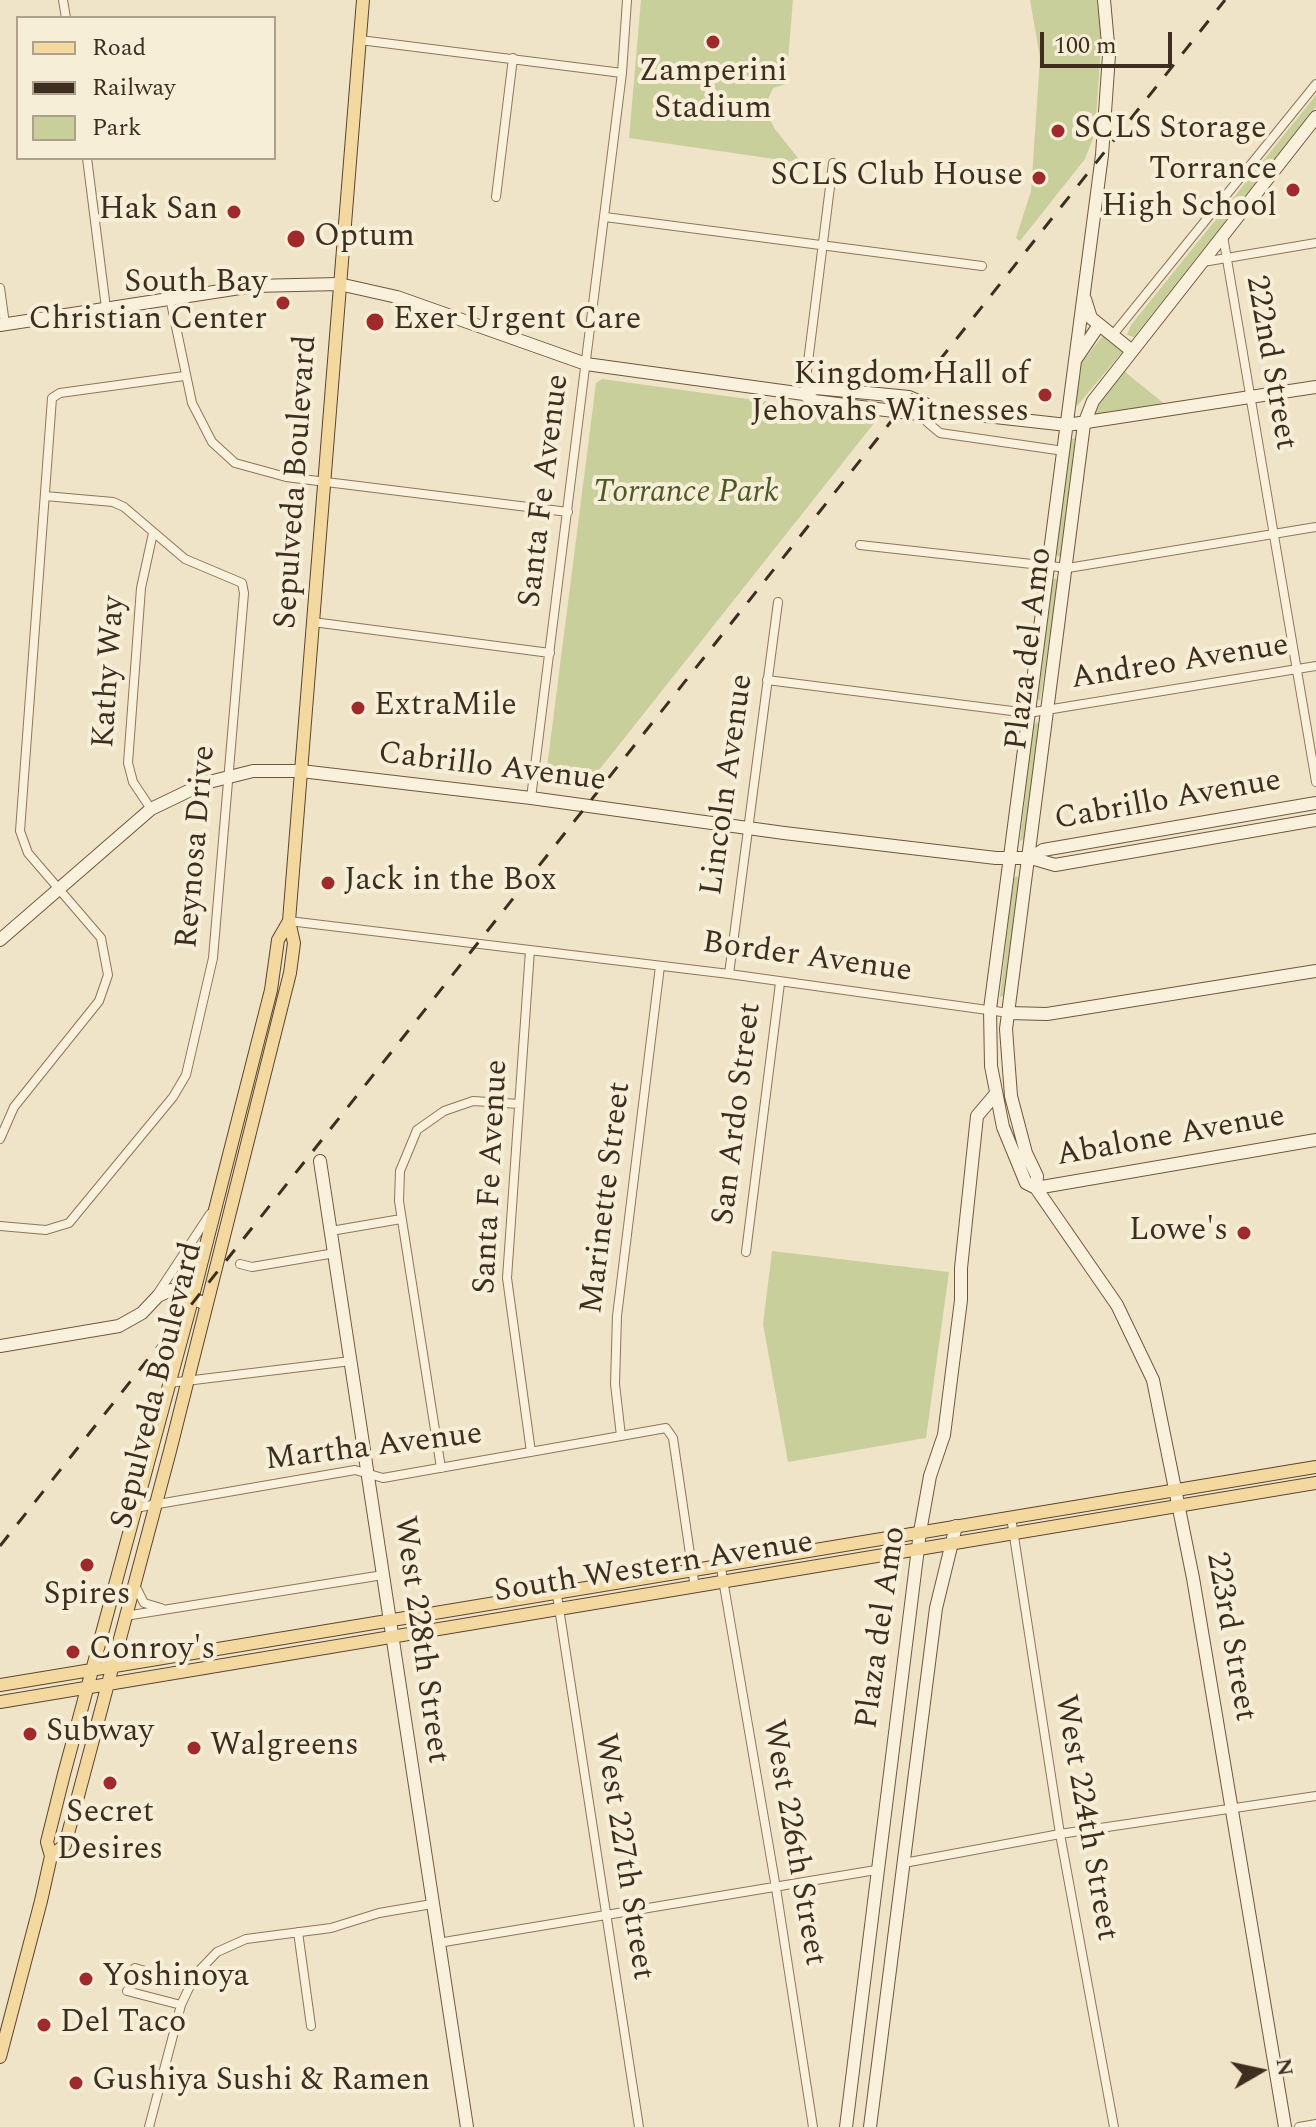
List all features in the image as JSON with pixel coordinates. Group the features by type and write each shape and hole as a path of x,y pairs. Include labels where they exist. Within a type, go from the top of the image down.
{"main road":[{"name":"Sepulveda Boulevard","path":"51,1856 65,1845 266,1077 290,973 294,943 289,921 363,0"},
{"name":"Sepulveda Boulevard","path":"0,2057 51,1856 47,1842 192,1300 271,990 278,940 289,921"},
{"path":"250,1072 266,1077"},
{"name":"South Western Avenue","path":"0,1685 721,1568 1316,1467"},
{"name":"South Western Avenue","path":"0,1702 1316,1483"},
{"path":"292,1655 295,1645 323,1641 338,1630"}],"street":[{"name":"Santa Fe Avenue","path":"531,798 605,217 627,0"},
{"name":"Plaza del Amo","path":"1104,0 1109,39 1102,155 990,1009 994,1096 1026,1183 1036,1188 1037,1176 1018,1127 1005,1049 1084,424 1093,401 1316,117"},
{"path":"360,40 622,73"},
{"path":"496,197 513,58"},
{"path":"1112,336 1316,84"},
{"path":"87,160 106,308"},
{"path":"804,394 833,163"},
{"path":"605,217 982,266"},
{"name":"222nd Street","path":"1223,236 1316,782"},
{"path":"1202,262 1316,243"},
{"path":"1084,280 1087,311 1099,325 1132,351"},
{"path":"0,288 2,324 269,284 339,284 397,297 586,364 804,394 814,401 927,415 941,411"},
{"path":"170,298 184,376 203,428 222,454 265,474 568,512"},
{"path":"1074,361 1099,325"},
{"path":"0,1139 14,1107 105,988 108,963 101,938 28,853 20,831 50,410 55,395 184,376"},
{"path":"804,394 816,388 909,397 941,411 1067,425 1316,387"},
{"path":"927,415 927,422 940,433 1064,451"},
{"name":"Reynosa Drive","path":"0,1226 46,1230 69,1223 181,1087 213,958 243,587 242,583 185,559 136,515 113,502 45,496"},
{"path":"860,545 1049,569 1316,527"},
{"name":"Kathy Way","path":"151,809 133,782 128,763 141,588 153,533"},
{"name":"Lincoln Avenue","path":"729,974 778,602"},
{"path":"313,622 550,653"},
{"name":"Andreo Avenue","path":"767,680 1028,713 1316,666"},
{"name":"Cabrillo Avenue","path":"0,940 151,809 228,775 264,770 301,771 531,798 747,828 1011,859 1031,858 1055,865 1316,820"},
{"name":"Cabrillo Avenue","path":"1031,858 1043,850 1316,803"},
{"name":"Border Avenue","path":"289,921 729,974 1009,1013 1047,1014 1316,971"},
{"name":"Santa Fe Avenue","path":"530,950 507,1278 531,1452"},
{"name":"Marinette Street","path":"621,1436 615,1384 617,1316 660,966"},
{"name":"San Ardo Street","path":"746,1252 780,983"},
{"name":"Plaza del Amo","path":"846,2127 917,1551 930,1476 944,1435 977,1116 994,1096"},
{"path":"441,1468 401,1219 400,1171 417,1130 429,1119 457,1104 483,1101 519,1104"},
{"path":"977,1139 984,1130 1003,1127"},
{"name":"Abalone Avenue","path":"1036,1188 1316,1140"},
{"name":"West 228th Street","path":"320,1161 467,2127"},
{"name":"223rd Street","path":"1036,1188 1117,1305 1145,1358 1162,1409 1233,1808 1285,2127"},
{"path":"0,1346 119,1326 142,1313 213,1210"},
{"path":"331,1231 401,1219"},
{"path":"240,1264 252,1267 335,1253"},
{"path":"151,1303 171,1290 206,1304"},
{"path":"169,1383 351,1361"},
{"name":"Martha Avenue","path":"135,1508 355,1470 383,1478 666,1428 673,1438 693,1572"},
{"name":"West 224th Street","path":"1011,1517 1060,1834 1114,2127"},
{"name":"Plaza del Amo","path":"870,2127 936,1608 956,1526"},
{"name":"West 226th Street","path":"721,1568 813,2127"},
{"path":"693,1572 695,1588"},
{"path":"125,1616 383,1575"},
{"path":"134,1583 144,1603 166,1609"},
{"name":"West 227th Street","path":"557,1595 639,2127"},
{"path":"904,1863 1060,1834 1316,1796"},
{"path":"438,1943 876,1870"},
{"path":"149,2127 181,2005 190,1984 205,1963 229,1944 432,1904"},
{"path":"298,1932 311,2026"},
{"path":"135,1968 190,1984"},
{"path":"127,1991 181,2005"},
{"path":"1299,2127 1316,2124"}],"green space":[{"name":"Zamperini Stadium","path":"641,0 793,0 786,84 773,88 764,108 775,129 802,163 629,138"},
{"path":"1030,0 1097,0 1102,31 1095,133 1085,159 1020,241 1016,238 1031,191 1040,58"},
{"path":"1316,95 1316,107 1134,337 1127,335 1131,325"},
{"path":"1104,334 1123,351 1077,406 1080,365"},
{"path":"1120,368 1171,409 1086,423"},
{"name":"Torrance Park","path":"602,379 879,417 584,789 547,784 546,775 596,383"},
{"path":"1075,438 1062,555 1059,557 1055,553 1070,439"},
{"path":"1055,578 1059,582 1040,701 1037,698 1051,582"},
{"path":"1037,722 1040,725 1026,838 1020,841 1033,726"},
{"path":"1017,876 1020,880 1005,995 1000,997 1013,879"},
{"path":"772,1251 949,1272 926,1438 788,1462 763,1324"}],"railway":[{"path":"0,1546 1225,0"}],"place":[{"name":"Zamperini Stadium","path":"713,42"},
{"name":"SCLS Storage","path":"1058,131"},
{"name":"SCLS Club House","path":"1039,178"},
{"name":"Torrance High School","path":"1293,190"},
{"name":"Hak San","path":"234,212"},
{"name":"Optum","path":"296,239"},
{"name":"South Bay Christian Center","path":"283,303"},
{"name":"Exer Urgent Care","path":"375,322"},
{"name":"Kingdom Hall of Jehovahs Witnesses","path":"1045,395"},
{"name":"ExtraMile","path":"358,708"},
{"name":"Jack in the Box","path":"328,883"},
{"name":"Lowe's","path":"1244,1233"},
{"name":"Spires","path":"87,1565"},
{"name":"Conroy's","path":"73,1652"},
{"name":"Subway","path":"30,1734"},
{"name":"Walgreens","path":"194,1748"},
{"name":"Secret Desires","path":"110,1783"},
{"name":"Yoshinoya","path":"86,1979"},
{"name":"Del Taco","path":"44,2025"},
{"name":"Gushiya Sushi & Ramen","path":"76,2083"}]}
